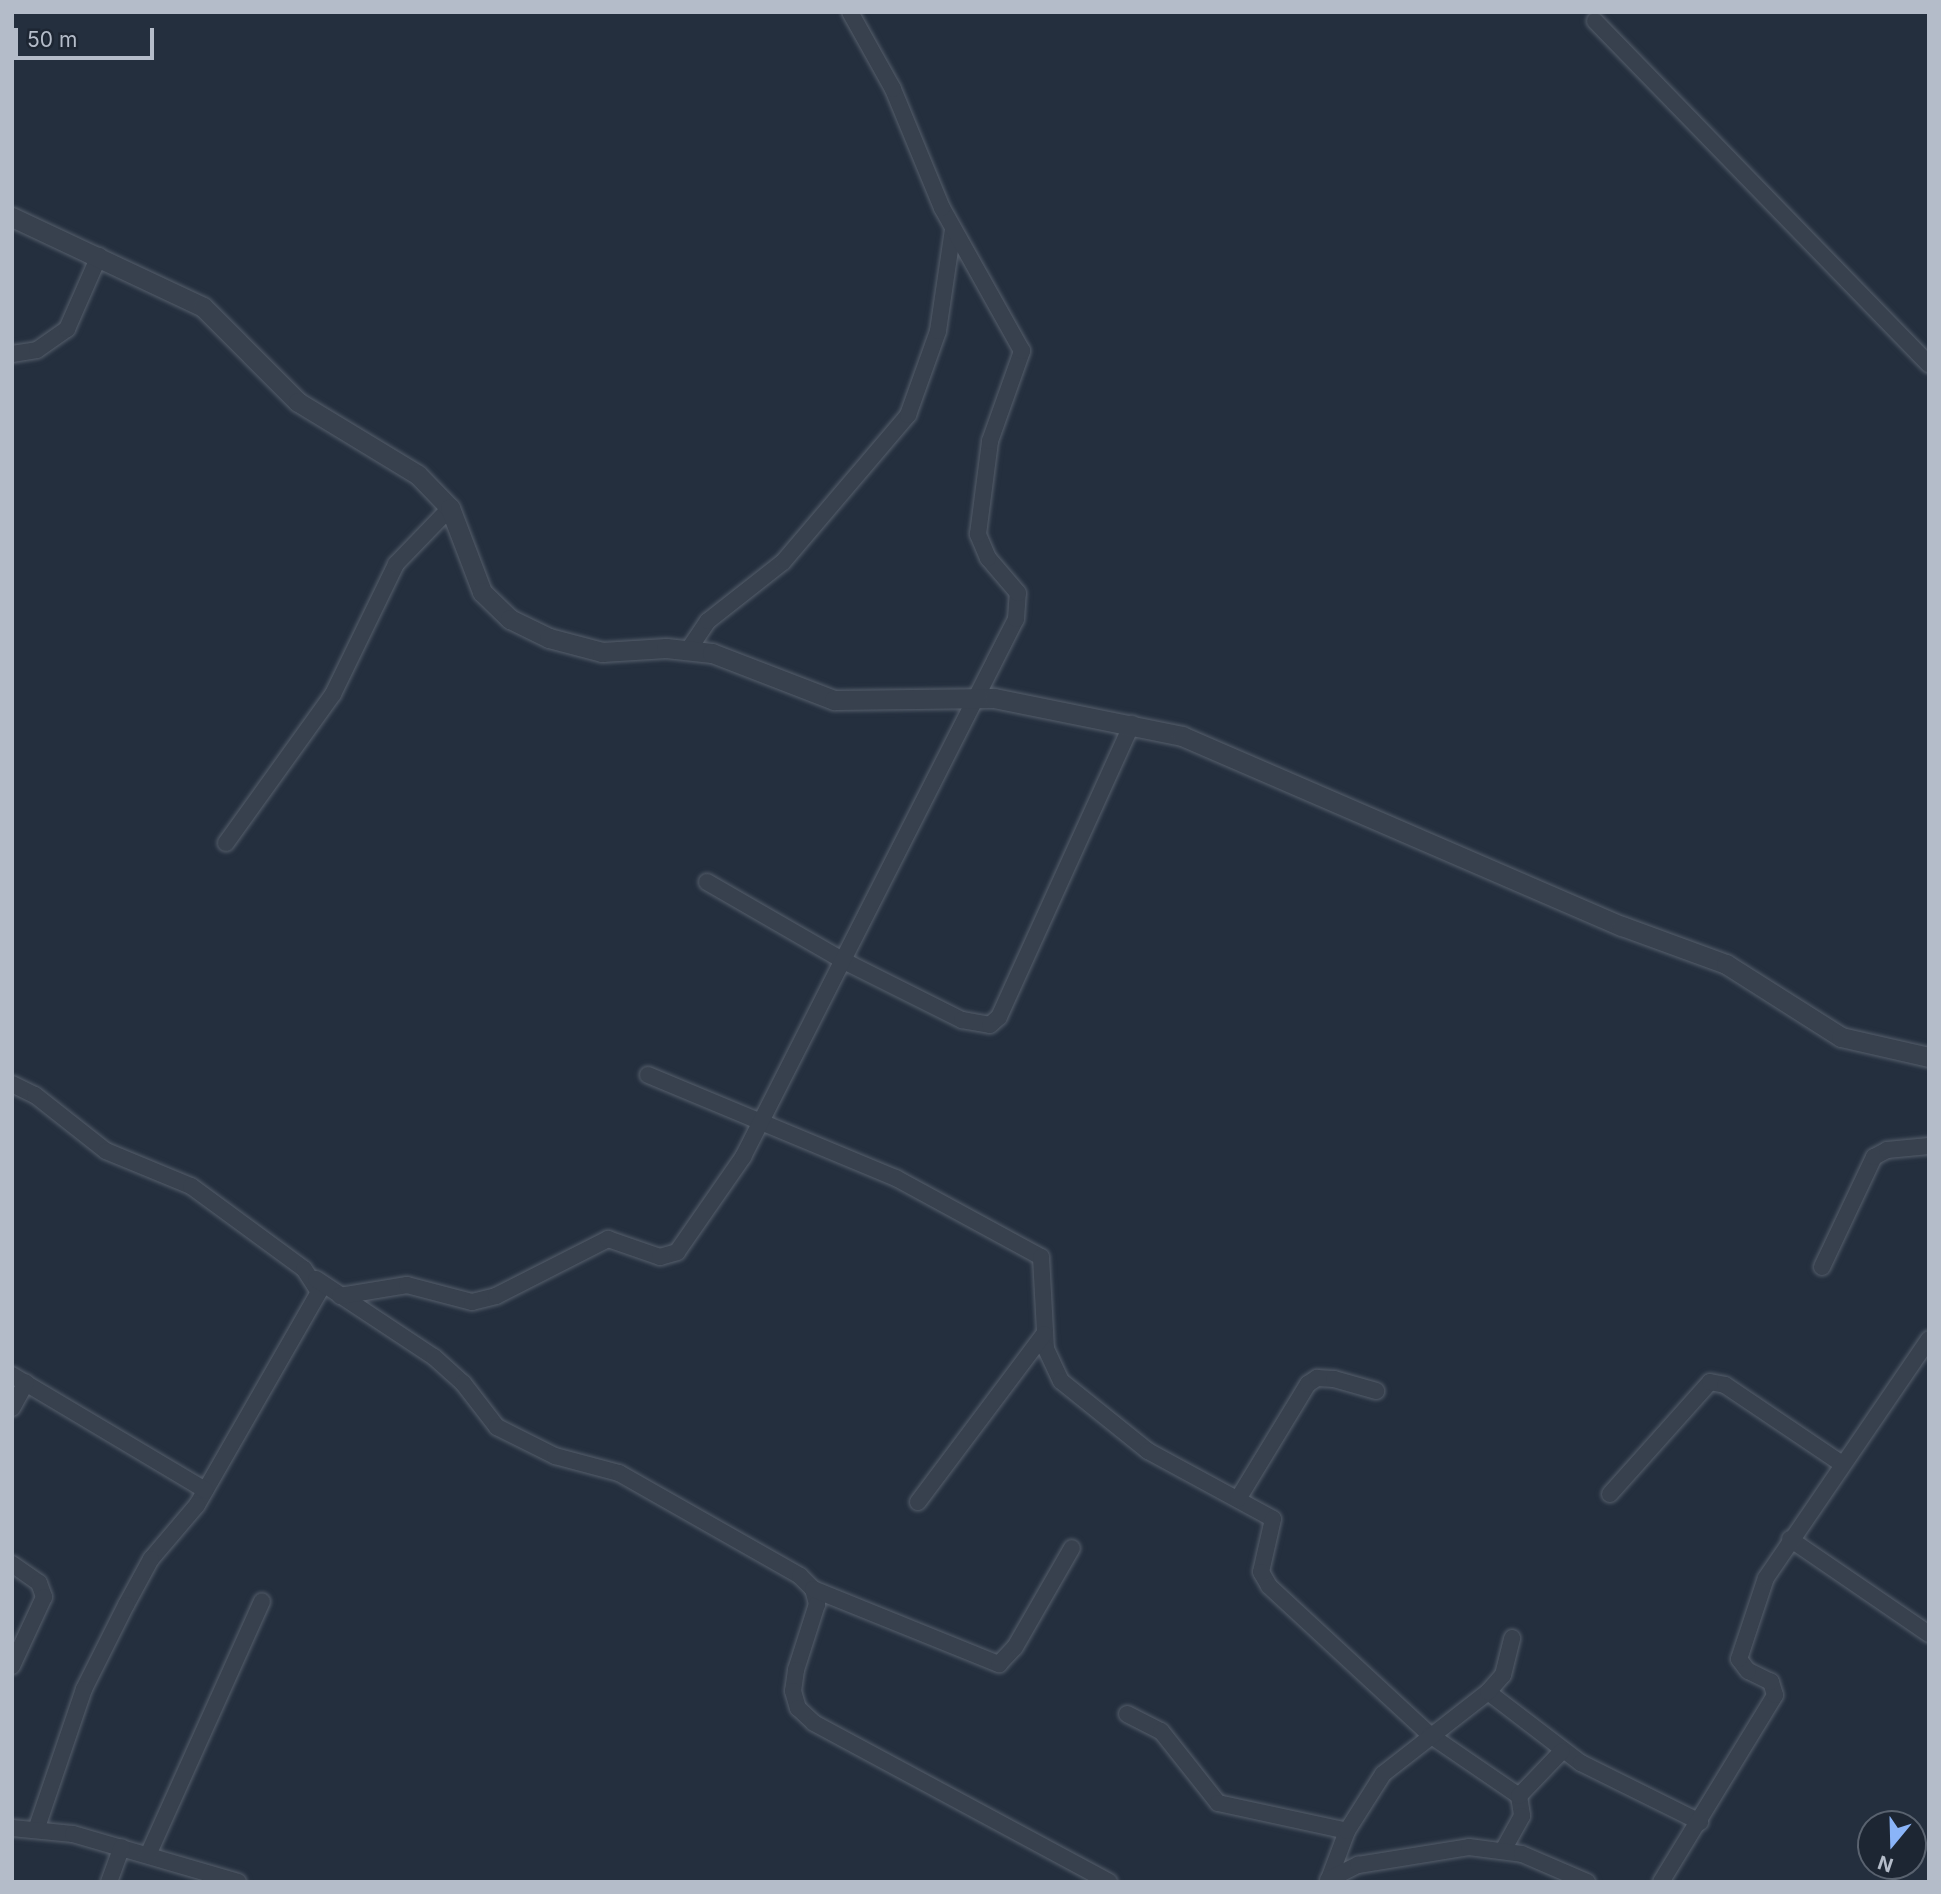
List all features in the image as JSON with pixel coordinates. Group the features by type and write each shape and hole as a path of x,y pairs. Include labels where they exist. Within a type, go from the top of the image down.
{"street":[{"path":"340,1296 407,1285 484,1300 608,1239 670,1256 710,1209 761,1122 1020,606 1018,593 988,558 978,534 990,441 1022,351 953,230 893,89 850,12"},
{"path":"1594,21 1929,365"},
{"path":"12,217 203,307 298,402 398,461 450,508 482,592 510,619 583,650 689,649 734,659 834,701 974,697 1036,703 1132,724 1210,746 1622,926 1726,964 1841,1037 1929,1057"},
{"path":"689,649 708,621 783,562 908,415 937,331 953,230"},
{"path":"12,354 37,350 66,329 99,256"},
{"path":"226,843 333,694 396,564 450,508"},
{"path":"707,882 844,961 962,1020 990,1026 999,1017 1132,724"},
{"path":"648,1075 896,1178 1041,1256 1046,1276 1044,1334 1049,1360 1061,1381 1148,1451 1266,1513 1275,1524 1262,1563 1264,1580 1430,1735 1519,1796 1522,1816 1503,1850"},
{"path":"12,1084 35,1095 106,1152 191,1186 340,1296 434,1357 497,1427 555,1456 619,1473 800,1576 813,1589 999,1664 1015,1647 1072,1548"},
{"path":"1822,1267 1874,1157 1887,1150 1929,1146"},
{"path":"36,1830 99,1656 151,1559 205,1490 315,1306 316,1279"},
{"path":"918,1502 1044,1334"},
{"path":"1661,1882 1775,1695 1771,1682 1742,1667 1740,1650 1766,1578 1790,1539 1929,1339"},
{"path":"1238,1499 1308,1384 1317,1378 1334,1379 1376,1391"},
{"path":"12,1408 19,1379 205,1490"},
{"path":"1610,1494 1710,1382 1725,1385 1842,1464"},
{"path":"1790,1539 1929,1633"},
{"path":"12,1564 39,1583 44,1597 12,1666"},
{"path":"813,1589 816,1614 793,1691 798,1708 814,1723 1109,1882"},
{"path":"148,1854 262,1601"},
{"path":"1328,1880 1347,1831 1383,1774 1488,1692 1503,1675 1512,1638"},
{"path":"1488,1692 1562,1751 1700,1822"},
{"path":"1127,1714 1161,1731 1226,1807 1347,1831"},
{"path":"1519,1796 1562,1751"},
{"path":"12,1828 36,1830 122,1847 238,1882"},
{"path":"109,1882 122,1847"},
{"path":"1328,1880 1358,1865 1438,1849 1503,1850 1587,1882"}]}
